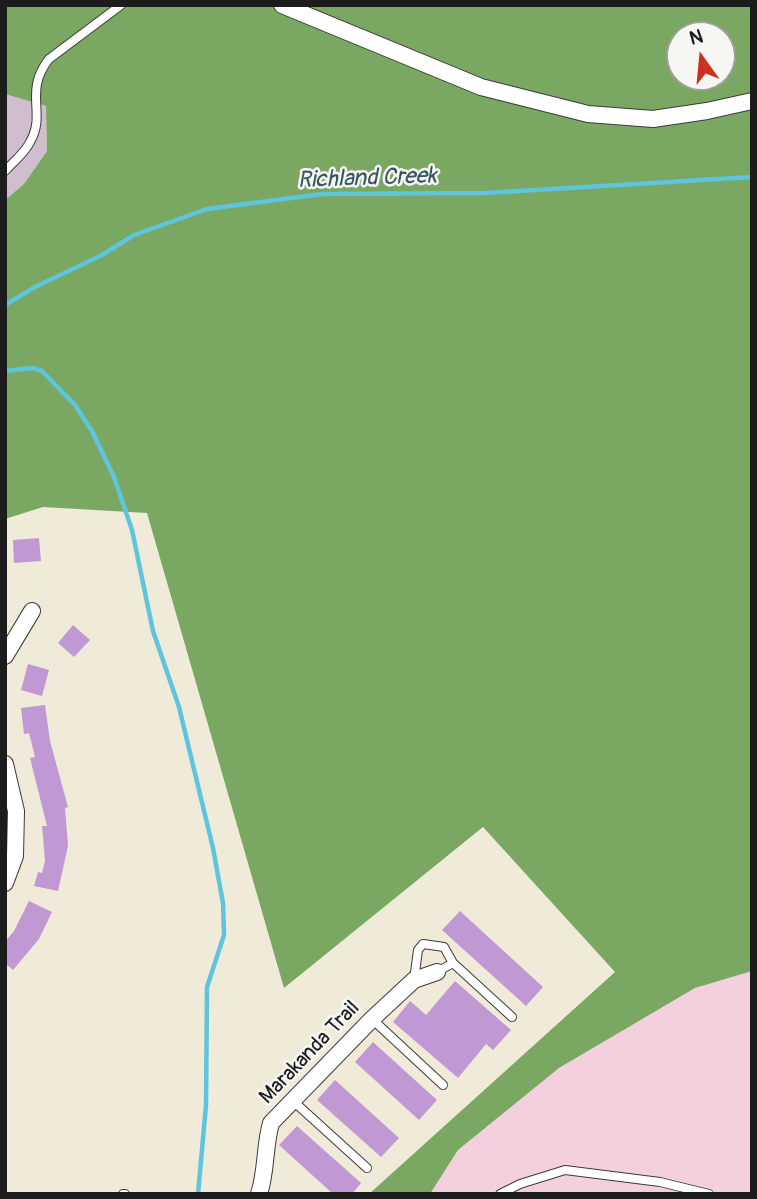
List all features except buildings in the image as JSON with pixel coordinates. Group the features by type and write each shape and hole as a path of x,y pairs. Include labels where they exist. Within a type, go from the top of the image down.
{"street":[{"path":"282,5 481,88 588,114 653,119 752,101"},
{"path":"5,656 32,611"},
{"path":"5,764 16,811 15,856 5,883"},
{"name":"Marakanda Trail","path":"259,1194 266,1173 266,1139 271,1123 372,1019 414,980 437,972"}],"lane":[{"path":"5,171 31,142 37,121 35,85 41,69 49,59 121,5"},
{"path":"414,980 418,950 423,944 444,947 453,963 512,1017"},
{"path":"437,972 453,963"},
{"path":"372,1019 443,1085"},
{"path":"292,1100 367,1168"},
{"path":"500,1194 520,1184 565,1170 660,1182 709,1194"}],"shaded area":[{"path":"5,94 46,106 47,151 24,184 5,200"},
{"path":"752,971 752,1194 430,1194 458,1150 559,1068 695,988"}],"green space":[{"path":"5,5 752,5 752,971 695,988 559,1068 458,1150 430,1194 369,1194 615,972 483,827 284,988 147,513 43,507 5,519 5,200 24,184 47,151 46,106 5,94"}],"waterway":[{"name":"Richland Creek","path":"5,305 35,287 102,255 134,235 207,209 322,194 485,193 752,177"},
{"path":"5,371 33,368 42,371 75,405 92,431 114,477 132,530 153,631 179,707 213,848 223,903 224,935 207,987 206,1105 198,1194"}]}
